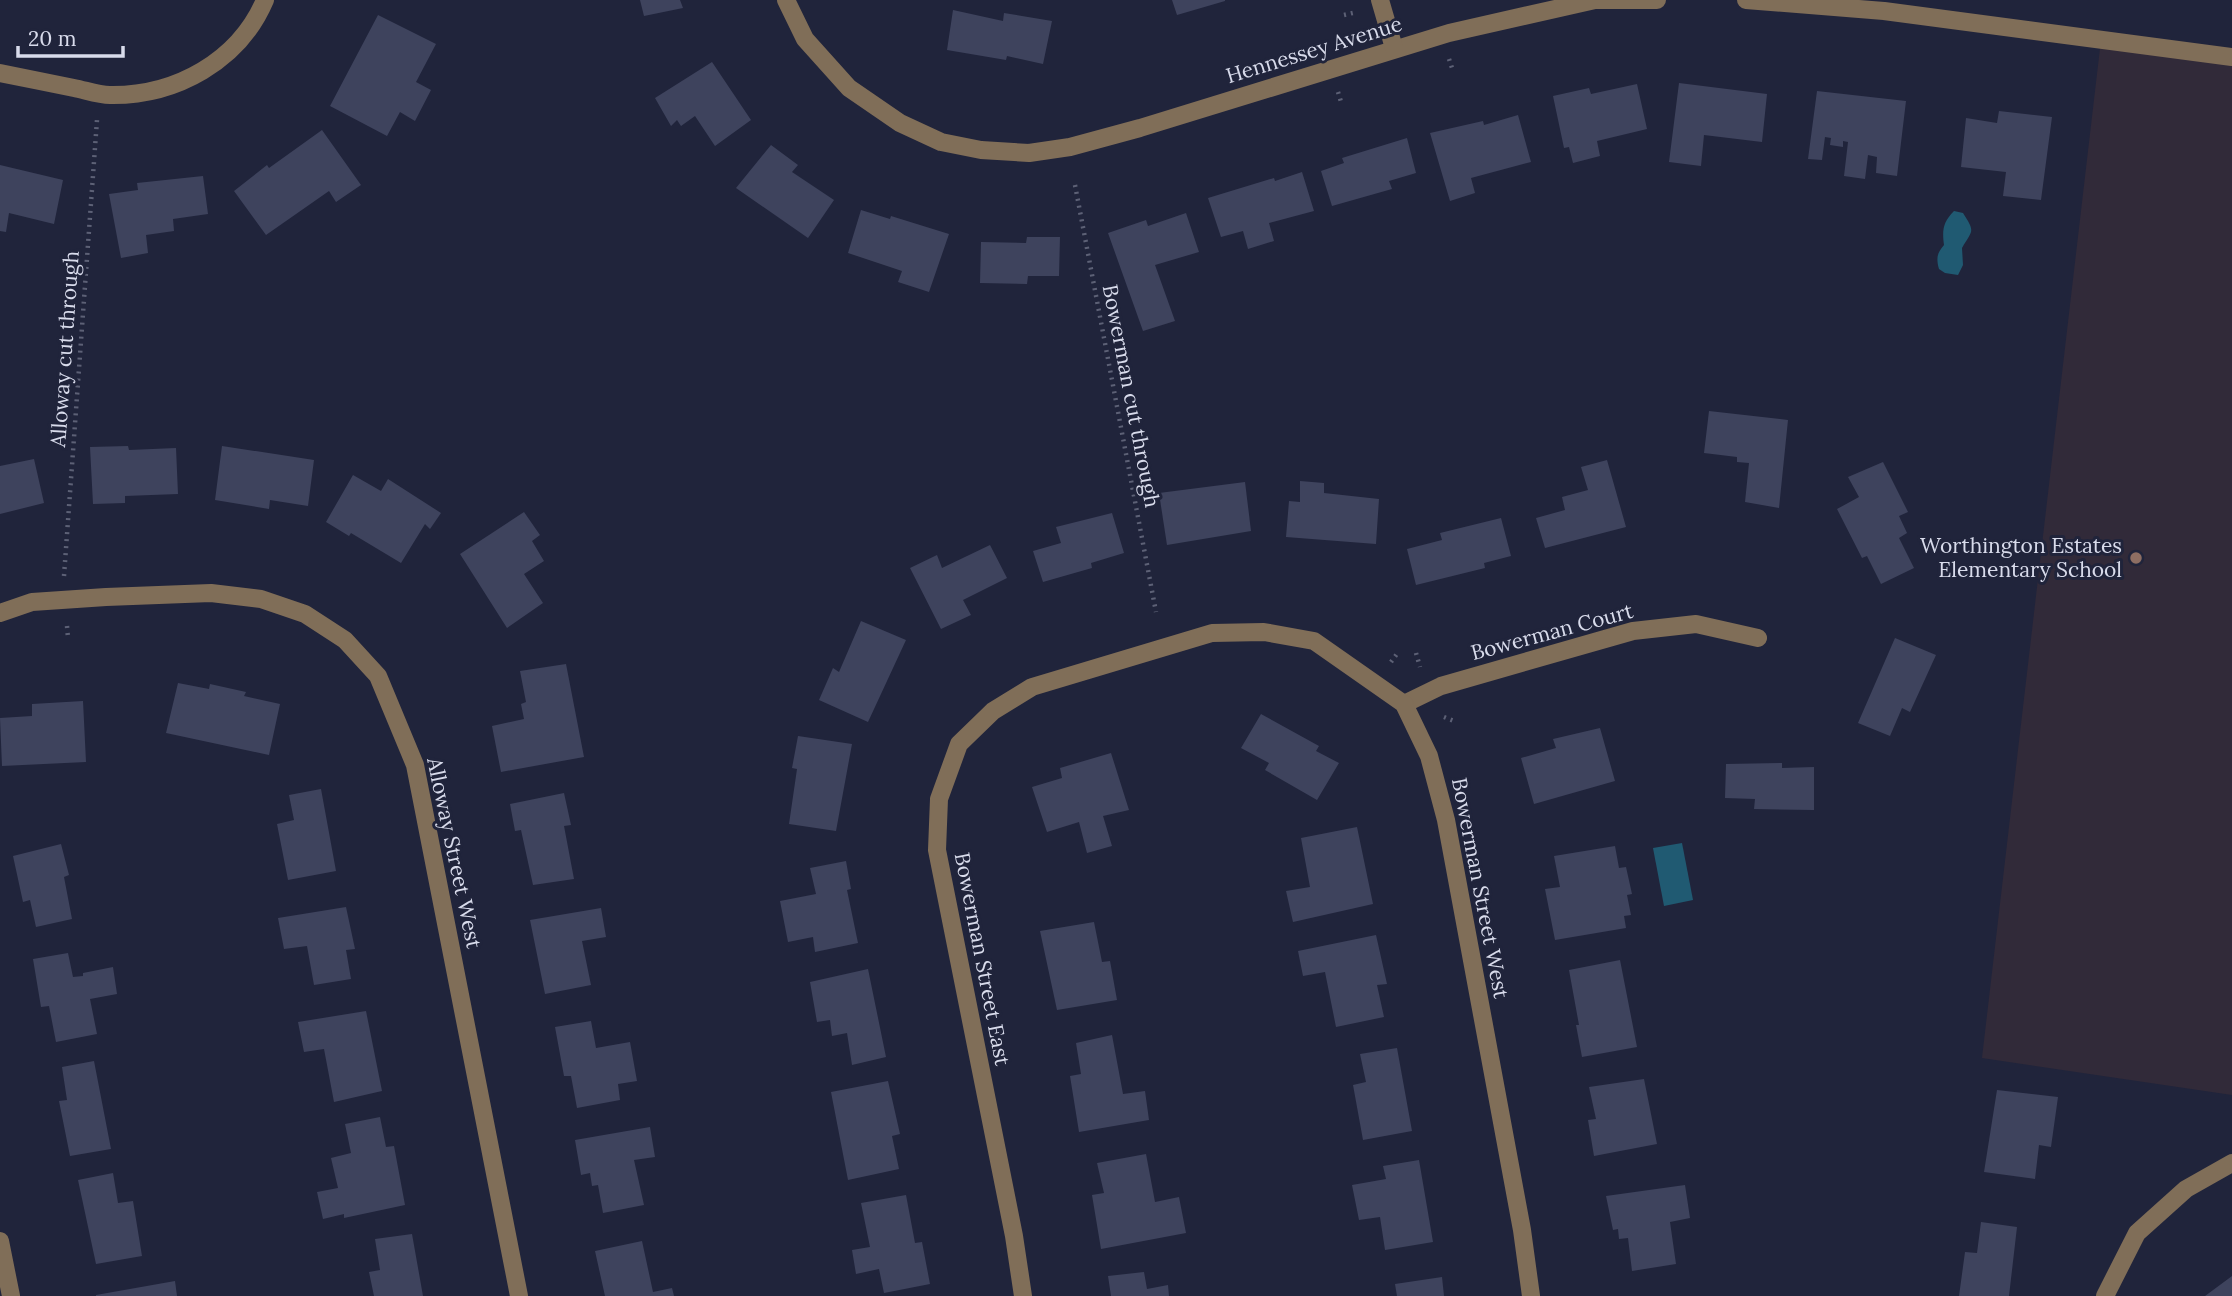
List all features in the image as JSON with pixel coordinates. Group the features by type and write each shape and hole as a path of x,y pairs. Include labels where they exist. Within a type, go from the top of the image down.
{"street":[{"path":"0,73 108,95 143,93 178,84 209,68 243,36 257,20 265,0"},
{"name":"Hennessey Avenue","path":"786,0 805,39 849,88 900,123 941,142 981,150 1029,153 1070,147 1140,128 1443,35 1595,0 1657,0"},
{"path":"1380,0 1394,48"},
{"path":"1746,0 1884,11 2232,57"},
{"name":"Alloway Street West","path":"0,612 32,601 106,597 211,593 261,599 305,614 345,640 378,676 415,765 519,1296"},
{"name":"Bowerman Court","path":"1404,704 1441,686 1633,631 1696,624 1758,638"},
{"name":"Bowerman Street West","path":"1132,658 1212,633 1264,632 1314,641 1404,704 1429,756 1446,820 1522,1230 1531,1296"},
{"name":"Bowerman Street East","path":"1023,1296 1014,1236 937,850 939,799 959,744 992,711 1032,687 1132,658"},
{"path":"2105,1296 2137,1233 2186,1189 2232,1163"},
{"path":"0,1241 11,1296"}],"path":[{"path":"1344,15 1357,12"},
{"path":"1449,58 1453,71"},
{"path":"1338,92 1342,105"},
{"name":"Alloway cut through","path":"64,581 97,119"},
{"name":"Bowerman cut through","path":"1075,185 1156,612"},
{"path":"1391,663 1399,651"},
{"path":"1416,653 1420,667"},
{"path":"1444,717 1454,721"}],"shaded area":[{"name":"Worthington Estates Elementary School","path":"2101,40 2232,57 2232,1095 1982,1058"}],"water":[{"path":"1954,211 1963,213 1971,228 1962,248 1963,265 1958,275 1945,273 1939,269 1938,262 1944,245 1944,226"},
{"path":"1682,843 1693,900 1664,906 1653,848"}],"building":[{"path":"640,0 680,0 683,8 644,16"},
{"path":"1172,0 1225,0 1225,1 1177,15"},
{"path":"953,10 1003,21 1004,13 1052,21 1043,64 1007,56 1006,60 947,50"},
{"path":"378,15 436,44 416,82 431,90 415,121 400,112 387,136 330,106"},
{"path":"712,62 751,120 715,146 695,116 681,126 677,120 671,126 655,98"},
{"path":"1679,83 1767,94 1762,142 1704,135 1701,166 1669,162"},
{"path":"1637,84 1647,129 1597,141 1600,156 1573,163 1569,147 1564,148 1553,96 1589,88 1591,94"},
{"path":"1817,91 1906,101 1897,176 1876,173 1877,157 1868,155 1865,179 1844,176 1848,142 1843,141 1843,147 1830,145 1831,138 1825,137 1822,160 1808,159"},
{"path":"1999,111 2052,117 2041,200 2003,196 2006,172 1961,167 1966,118 1997,123"},
{"path":"1518,115 1531,162 1471,178 1475,193 1450,201 1430,133 1483,121 1484,125"},
{"path":"322,130 361,185 336,202 329,191 266,235 234,191 267,165 269,168"},
{"path":"1407,138 1416,173 1389,181 1392,189 1332,206 1321,171 1344,163 1342,158"},
{"path":"771,145 798,165 792,172 834,200 808,238 736,188"},
{"path":"0,165 63,180 54,224 9,213 6,232 0,231"},
{"path":"1302,172 1314,211 1269,223 1274,241 1248,249 1243,231 1221,237 1208,198"},
{"path":"203,176 208,214 173,219 174,231 146,235 148,253 121,258 109,194 138,190 137,183"},
{"path":"861,210 890,219 891,216 949,234 929,292 898,282 902,271 848,253"},
{"path":"1186,213 1199,252 1155,265 1175,321 1143,331 1108,233 1146,220 1148,226"},
{"path":"1027,237 1060,237 1059,276 1028,276 1027,284 980,283 981,242 1026,243"},
{"path":"1709,411 1788,420 1779,508 1745,502 1749,463 1737,462 1737,457 1704,453"},
{"path":"128,446 129,450 176,448 178,494 125,496 125,503 93,504 90,447"},
{"path":"222,446 314,460 308,506 270,500 269,509 215,500"},
{"path":"34,459 44,503 0,514 0,466"},
{"path":"1607,460 1626,527 1545,548 1536,518 1565,510 1562,497 1588,490 1581,467"},
{"path":"1883,462 1908,512 1899,516 1907,533 1899,538 1914,568 1881,584 1867,556 1862,558 1837,509 1859,497 1848,477"},
{"path":"353,475 381,491 388,479 441,513 430,529 425,524 401,563 351,533 349,536 326,522"},
{"path":"1300,481 1324,483 1324,493 1379,499 1376,544 1286,537 1289,501 1300,502"},
{"path":"1245,482 1251,531 1167,545 1159,493"},
{"path":"524,512 540,535 532,541 544,561 524,574 543,603 507,628 460,554"},
{"path":"1112,513 1124,553 1091,563 1092,568 1043,582 1033,551 1061,543 1056,527"},
{"path":"1501,518 1511,556 1484,563 1485,568 1416,585 1407,549 1442,540 1440,533"},
{"path":"990,545 1007,578 963,600 971,615 941,629 910,568 937,555 942,568"},
{"path":"861,621 906,640 868,722 819,700 833,668 839,672"},
{"path":"1895,638 1936,655 1910,712 1902,708 1890,736 1858,723"},
{"path":"566,664 584,757 501,772 492,726 524,719 521,704 526,702 520,671"},
{"path":"178,683 209,689 210,684 246,692 244,696 280,704 269,755 166,733"},
{"path":"83,701 86,762 2,766 0,718 32,716 32,704"},
{"path":"1261,714 1319,746 1316,751 1339,763 1317,800 1265,770 1269,763 1241,748"},
{"path":"1600,728 1615,781 1534,804 1521,758 1556,748 1553,739"},
{"path":"798,736 852,744 836,831 789,824 797,769 792,768"},
{"path":"1111,753 1129,810 1103,816 1112,846 1087,853 1079,822 1047,832 1032,787 1062,778 1060,768"},
{"path":"1782,763 1782,768 1814,767 1814,810 1754,809 1755,799 1725,798 1726,764"},
{"path":"321,789 336,871 288,880 277,824 294,820 289,795"},
{"path":"564,793 571,825 564,826 574,879 533,885 521,830 515,831 510,804"},
{"path":"1357,827 1373,904 1293,922 1286,891 1310,887 1301,838"},
{"path":"61,844 69,875 64,877 72,919 36,927 30,900 23,902 13,856"},
{"path":"1615,846 1619,868 1626,867 1632,894 1627,895 1631,915 1624,916 1626,928 1555,940 1545,889 1560,887 1554,856"},
{"path":"846,861 851,889 847,890 858,943 815,952 813,937 788,942 780,901 816,894 810,868"},
{"path":"346,907 355,949 346,950 351,979 314,985 307,946 284,949 278,918"},
{"path":"601,908 606,937 582,941 591,985 545,994 530,920"},
{"path":"1094,922 1102,962 1110,961 1117,1000 1057,1010 1040,931"},
{"path":"1376,935 1387,984 1377,985 1384,1017 1336,1027 1325,972 1303,976 1298,951"},
{"path":"68,953 73,977 113,967 117,994 90,999 97,1034 56,1042 49,1006 41,1007 33,959"},
{"path":"1620,960 1637,1047 1582,1057 1569,970"},
{"path":"868,969 886,1057 852,1065 847,1033 832,1036 830,1020 817,1022 810,982"},
{"path":"366,1011 382,1091 334,1102 324,1049 304,1052 298,1022"},
{"path":"591,1021 596,1048 630,1042 637,1081 618,1084 620,1100 577,1108 571,1076 564,1076 555,1027"},
{"path":"1112,1035 1123,1094 1145,1091 1149,1120 1079,1132 1070,1076 1081,1074 1076,1043"},
{"path":"1397,1048 1412,1131 1363,1140 1353,1085 1366,1082 1360,1054"},
{"path":"94,1061 111,1149 70,1156 59,1101 67,1100 62,1067"},
{"path":"1644,1079 1657,1144 1594,1156 1588,1120 1596,1119 1589,1087"},
{"path":"888,1081 900,1134 892,1136 899,1169 848,1180 831,1092"},
{"path":"1997,1090 2058,1097 2051,1147 2039,1145 2035,1179 1984,1172"},
{"path":"380,1117 386,1147 394,1146 405,1205 344,1218 344,1214 323,1219 317,1192 338,1188 331,1158 351,1153 345,1124"},
{"path":"650,1127 655,1157 634,1160 644,1205 603,1213 598,1185 592,1186 590,1173 581,1175 575,1140"},
{"path":"1146,1154 1155,1202 1179,1197 1186,1233 1101,1249 1092,1195 1104,1193 1097,1163"},
{"path":"1419,1160 1433,1242 1385,1250 1380,1217 1359,1220 1352,1185 1386,1179 1383,1166"},
{"path":"113,1173 118,1203 133,1201 142,1256 96,1264 78,1180"},
{"path":"1685,1185 1690,1218 1670,1222 1676,1264 1632,1271 1628,1238 1619,1239 1618,1229 1613,1230 1606,1196"},
{"path":"906,1195 915,1243 922,1242 930,1284 884,1293 879,1269 856,1274 852,1250 870,1247 861,1203"},
{"path":"1981,1222 2017,1227 2009,1296 1959,1296 1965,1252 1977,1253"},
{"path":"412,1234 423,1296 374,1296 369,1272 380,1270 375,1239"},
{"path":"642,1241 653,1292 672,1288 674,1296 605,1296 595,1251"},
{"path":"1144,1272 1147,1289 1168,1285 1169,1296 1111,1296 1108,1276"},
{"path":"2232,1276 2232,1296 2205,1296 2228,1279"},
{"path":"1442,1277 1444,1296 1397,1296 1395,1284"},
{"path":"175,1281 177,1296 96,1296 96,1295"}],"place":[{"name":"Worthington Estates Elementary School","path":"2136,558"}]}
